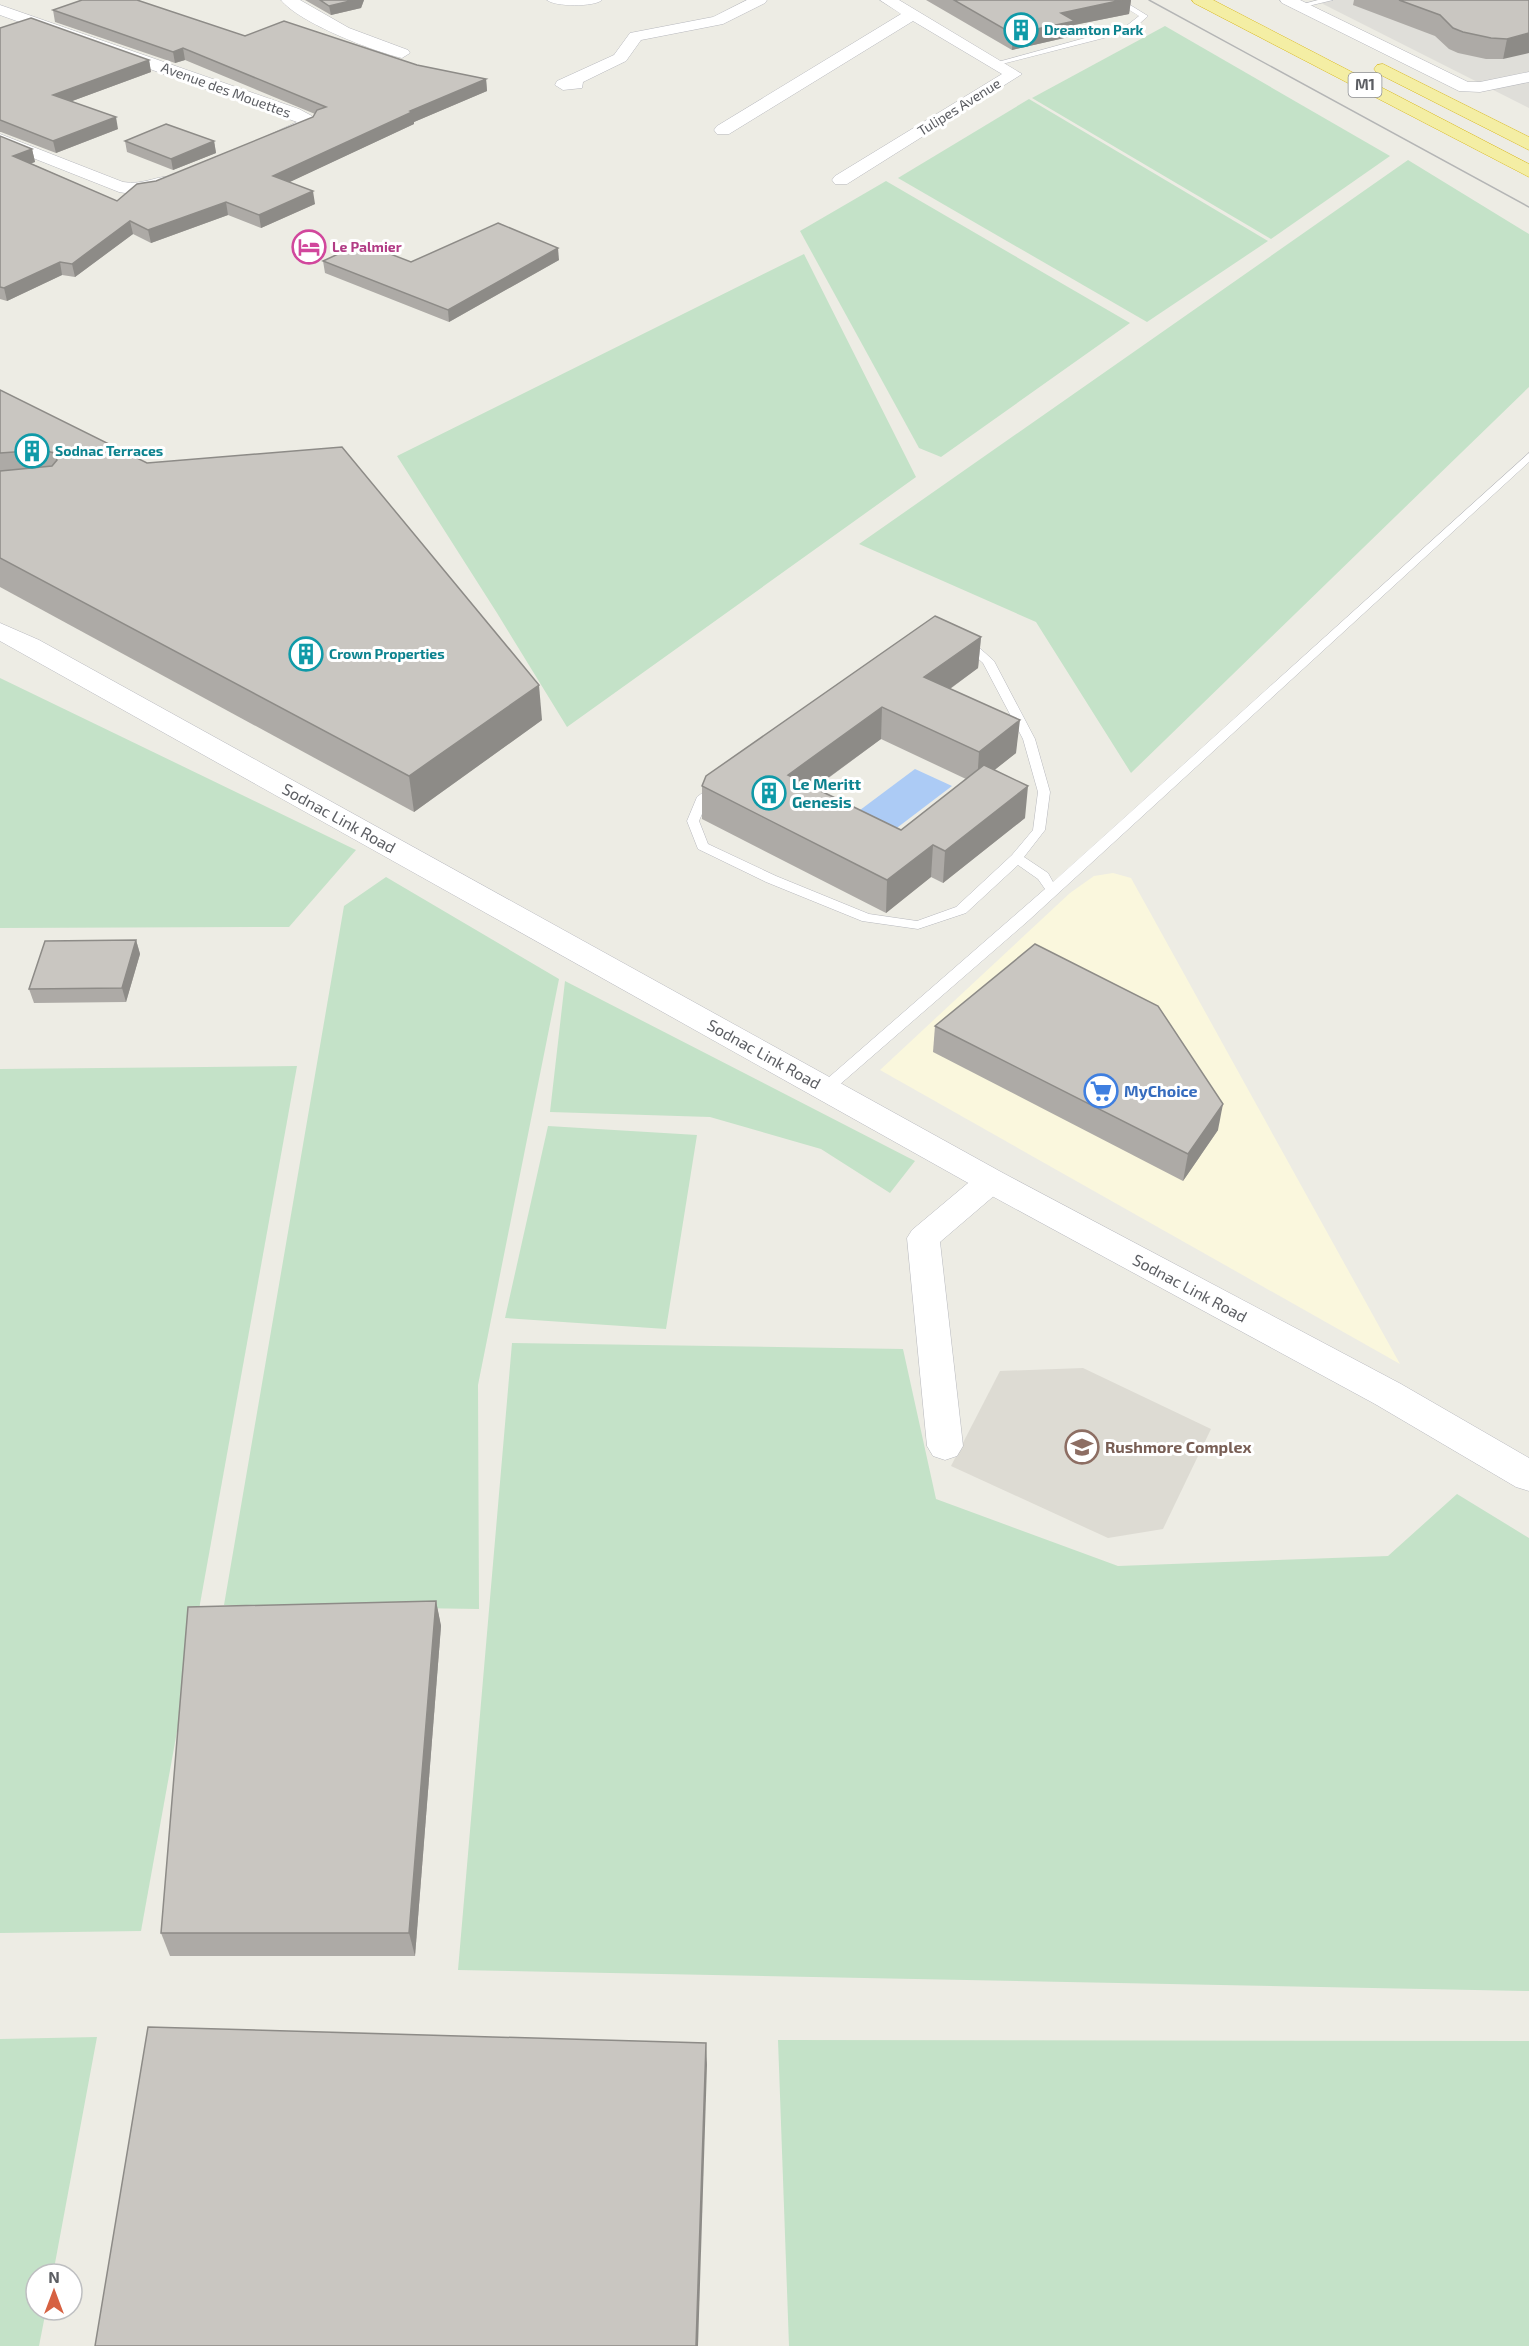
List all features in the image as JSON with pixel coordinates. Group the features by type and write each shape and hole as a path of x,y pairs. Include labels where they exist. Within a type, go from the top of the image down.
{"highway":[{"name":"M1","path":"1200,0 1529,171"},
{"name":"M1","path":"1371,63 1529,144"},
{"path":"1465,87 1488,122"}],"main road":[{"name":"Sodnac Link Road","path":"0,631 40,650 991,1181 1388,1394 1529,1476"}],"street":[{"path":"289,0 313,17 340,31 402,53"},
{"path":"555,0 594,0"},
{"path":"576,84 562,85 620,58 636,36 717,21 759,0"},
{"name":"Tulipes Avenue","path":"841,180 1014,74 888,0"},
{"path":"1294,3 1465,87 1480,87 1529,77"},
{"name":"Avenue des Mouettes","path":"0,10 293,112 308,123 258,146"},
{"path":"723,129 913,14"},
{"path":"0,139 128,189 152,188 182,177"},
{"path":"945,1446 923,1238 991,1181"}],"lane":[{"path":"998,63 1128,29 1144,16 1117,0"},
{"path":"1294,3 1329,0"},
{"path":"825,1089 1023,918 1529,456"},
{"path":"937,639 970,645 988,661 1029,739 1044,792 1038,830 1017,858 961,910 918,925 867,918 771,879 702,846 693,822 701,800 913,640 937,639"},
{"path":"1017,858 1043,876 1052,890"}],"shaded area":[{"path":"1315,0 1529,0 1529,108"},
{"path":"1113,873 1131,878 1400,1364 880,1070 1070,893 1094,876"},
{"name":"Rushmore Complex","path":"1083,1368 1211,1429 1163,1529 1108,1538 951,1466 1000,1371"}],"green space":[{"path":"1165,26 1390,156 1271,239 1032,98"},
{"path":"1029,99 1268,241 1147,322 898,178"},
{"path":"1408,160 1529,234 1529,387 1131,773 1036,622 859,544"},
{"path":"886,181 1130,323 941,457 919,448 800,231"},
{"path":"804,254 916,477 567,727 397,456"},
{"path":"0,678 356,850 289,927 0,928"},
{"path":"386,877 559,979 478,1385 479,1609 224,1605 344,906"},
{"path":"565,981 915,1161 890,1193 821,1149 710,1117 550,1112"},
{"path":"297,1066 141,1931 0,1933 0,1069"},
{"path":"548,1126 697,1135 666,1329 505,1318"},
{"path":"512,1343 903,1349 936,1499 1118,1566 1388,1556 1457,1494 1529,1538 1529,1991 458,1970"},
{"path":"97,2037 55,2262 24,2262 24,2322 44,2322 39,2346 0,2346 0,2039"},
{"path":"778,2040 1529,2041 1529,2346 789,2346"}],"water":[{"path":"915,769 952,786 877,843 840,825"}],"building":[{"path":"82,0 137,0 245,36 284,21 417,65 486,79 410,111 412,112 273,176 313,191 259,215 226,202 148,230 130,221 72,264 60,262 4,288 0,287 0,136 32,149 13,156 117,201 137,184 156,181 313,117 317,110 326,107 183,48 173,52 53,10"},
{"path":"320,0 354,0 329,6"},
{"path":"954,0 1122,0 1061,13 1075,21 1013,34"},
{"path":"1399,0 1529,0 1529,33 1507,39 1463,32 1453,28 1440,15"},
{"path":"31,18 149,60 53,95 116,117 53,141 0,120 0,28"},
{"path":"166,124 214,141 171,159 125,141"},
{"path":"498,223 558,248 448,310 323,261 362,243 411,262"},
{"name":"Crown Properties","path":"0,390 147,463 342,447 539,685 409,776 0,558 0,471 52,466 57,460 54,453 43,450 0,453"},
{"path":"935,616 981,637 924,677 1020,720 979,752 882,707 788,775 901,830 984,765 1028,786 945,851 933,845 887,880 702,786 706,776"},
{"path":"136,940 122,988 29,989 45,941"},
{"name":"MyChoice","path":"1035,944 1158,1006 1223,1104 1188,1154 935,1026"},
{"path":"436,1601 409,1933 161,1933 188,1607"},
{"path":"148,2027 706,2043 696,2346 95,2346"}],"tram line":[{"path":"1149,0 1529,207"}],"place":[{"name":"Dreamton Park","path":"1021,30"},
{"name":"Le Palmier","path":"309,247"},
{"name":"Sodnac Terraces","path":"32,451"},
{"name":"Crown Properties","path":"306,654"},
{"name":"Le Meritt Genesis","path":"769,793"},
{"name":"MyChoice","path":"1101,1091"},
{"name":"Rushmore Complex","path":"1082,1447"}]}
